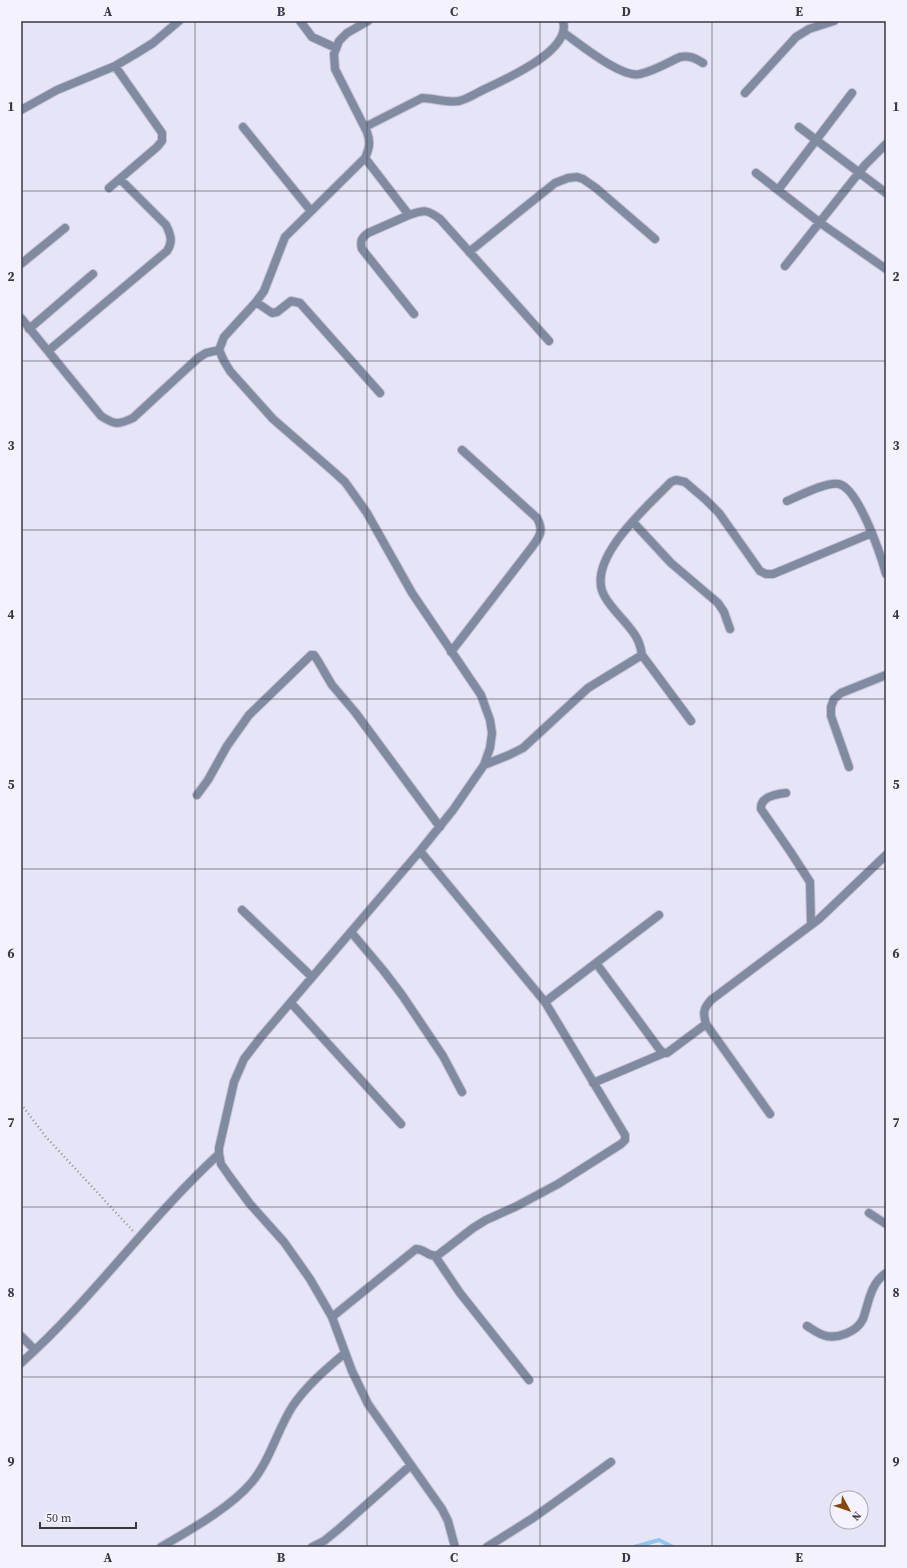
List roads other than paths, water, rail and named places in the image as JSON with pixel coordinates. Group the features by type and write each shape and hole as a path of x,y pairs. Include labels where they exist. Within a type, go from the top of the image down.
{"street":[{"path":"21,110 57,90 114,66 154,43 180,21"},
{"path":"300,21 312,37 336,48"},
{"path":"368,21 347,33 339,41 334,54 335,69 370,140 369,149 365,158 285,238 268,282 256,302 224,337 219,346 219,350 230,370 273,419 345,482 367,513 412,593 481,695 490,720 492,733 490,748 484,765 469,789 440,827 261,1037 244,1059 230,1097 223,1126 219,1154 221,1164 230,1177 250,1204 284,1242 310,1279 332,1317 352,1371 368,1404 442,1509 448,1521 455,1547"},
{"path":"364,127 422,98 431,98 449,102 460,101 517,74 553,48 564,33 565,26 563,21"},
{"path":"745,93 796,37 809,29 834,21"},
{"path":"564,33 619,71 630,75 639,75 686,55 704,63"},
{"path":"109,188 162,141 162,133 114,66"},
{"path":"778,190 852,93"},
{"path":"243,127 311,211"},
{"path":"799,127 886,193"},
{"path":"785,266 859,173 886,144"},
{"path":"365,158 409,214"},
{"path":"756,173 819,222 886,269"},
{"path":"469,252 555,183 568,178 577,177 596,188 655,239"},
{"path":"48,351 136,276 167,252 171,244 171,235 166,225 120,179"},
{"path":"414,314 362,249 360,243 362,238 368,233 409,214 424,210 431,212 440,219 549,341"},
{"path":"21,264 65,228"},
{"path":"30,329 93,274"},
{"path":"256,302 272,313 277,312 291,301 300,303 380,393"},
{"path":"21,318 101,416 111,422 120,424 133,418 198,358 219,350"},
{"path":"451,652 532,548 540,535 541,526 536,518 462,450"},
{"path":"691,721 642,655 635,635 603,595 601,582 602,571 612,548 621,534 671,482 680,480 686,482 719,513 760,571 766,574 773,574 872,533"},
{"path":"787,501 831,484 840,484 847,488 855,498 872,533 886,574"},
{"path":"633,522 671,562 718,603 724,612 730,629"},
{"path":"197,795 208,780 227,746 249,715 311,655 314,655 332,685 355,712 440,827"},
{"path":"484,765 523,748 588,688 642,655"},
{"path":"849,767 831,716 831,707 834,699 840,694 886,675"},
{"path":"786,793 767,798 762,803 761,809 810,882 811,924"},
{"path":"332,1317 416,1249 422,1249 428,1254 435,1256 443,1252 473,1228 558,1184 624,1142 626,1138 544,1002 420,851"},
{"path":"770,1114 706,1024 703,1014 705,1007 711,1000 835,904 886,855"},
{"path":"242,910 312,977"},
{"path":"544,1002 659,915"},
{"path":"351,932 402,995 443,1056 462,1092"},
{"path":"596,963 660,1050 664,1053"},
{"path":"291,1003 401,1124"},
{"path":"593,1083 667,1053 706,1024"},
{"path":"21,1363 77,1308 180,1192 219,1154"},
{"path":"869,1213 886,1224"},
{"path":"435,1256 460,1293 529,1380"},
{"path":"807,1326 824,1335 840,1336 850,1331 861,1323 872,1289 886,1273"},
{"path":"21,1336 35,1350"},
{"path":"161,1547 229,1504 250,1483 266,1460 292,1408 320,1376 345,1353"},
{"path":"487,1547 533,1518 611,1462"},
{"path":"312,1547 324,1541 340,1528 411,1465"}],"waterway":[{"path":"634,1547 659,1540 673,1547"}]}
